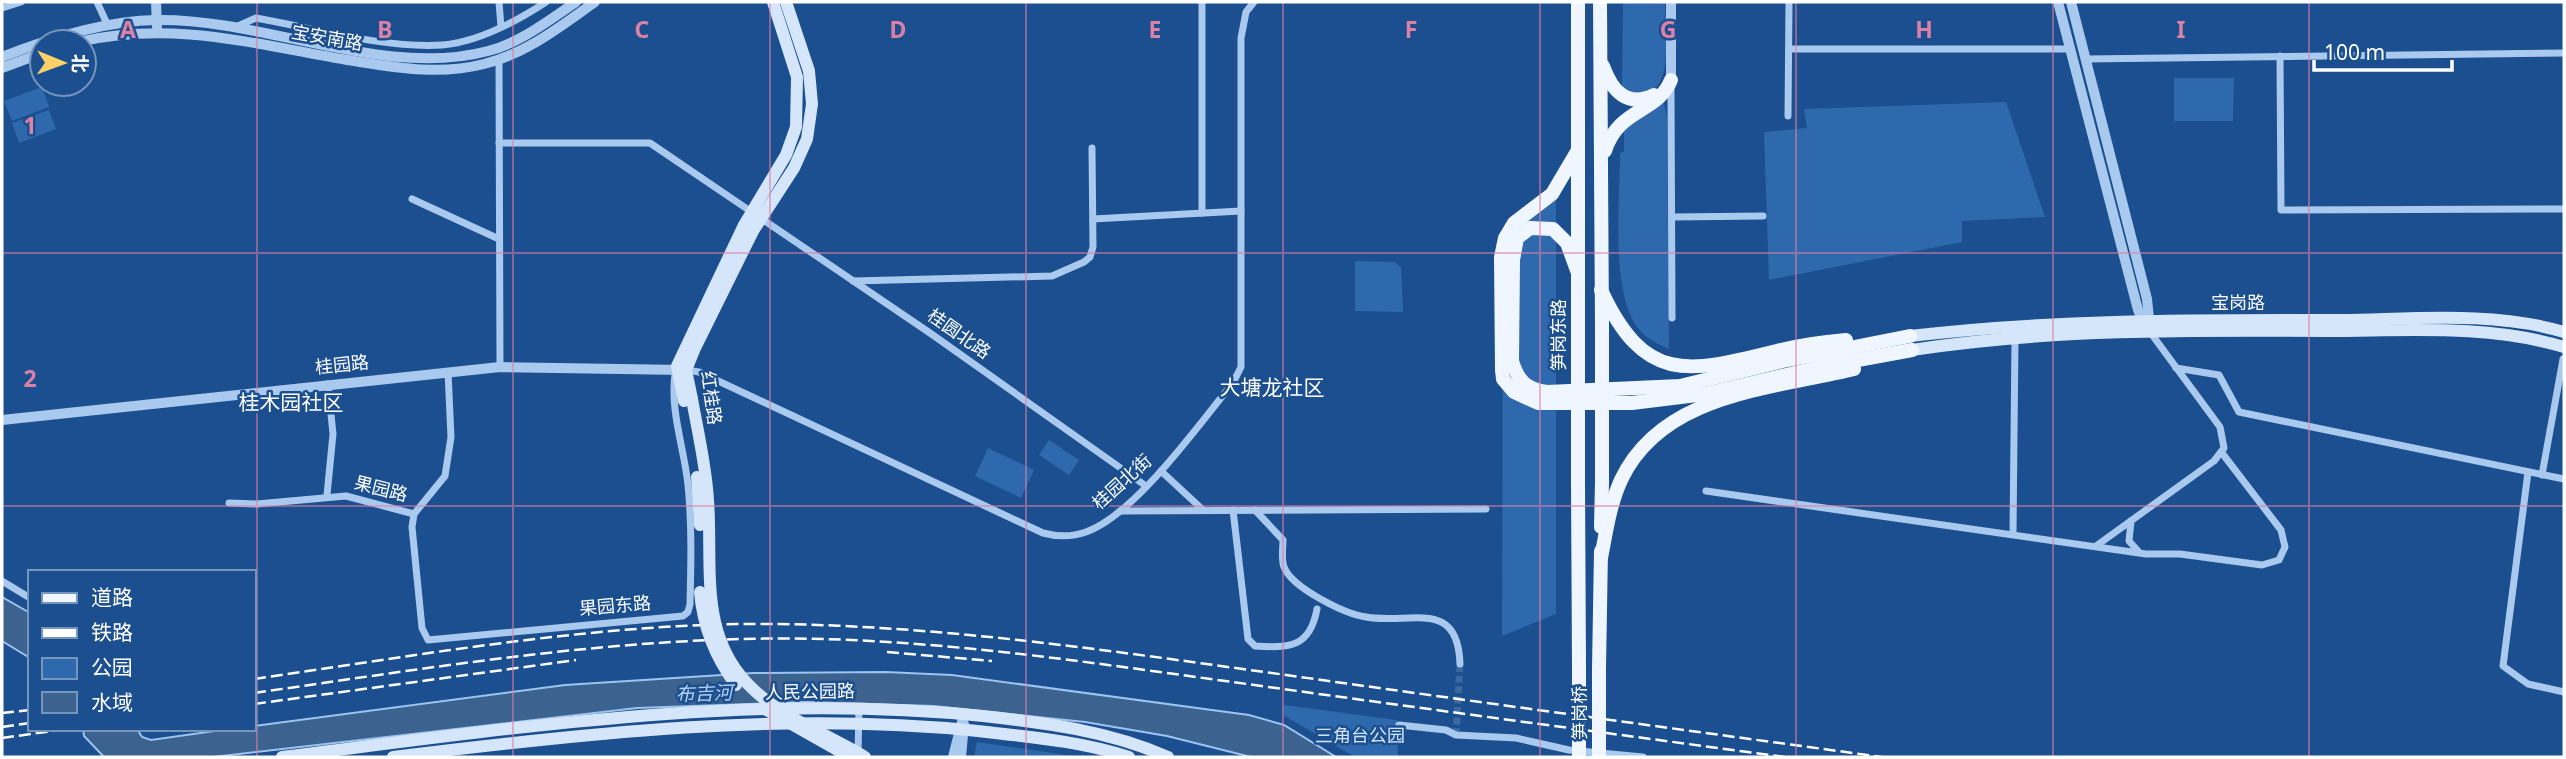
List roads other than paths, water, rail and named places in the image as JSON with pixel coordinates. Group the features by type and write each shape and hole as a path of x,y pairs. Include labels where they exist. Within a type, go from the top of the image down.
{"main road":[{"name":"红桂路","path":"772,2 797,78 798,114 786,155 681,370 708,500 710,604 721,645 734,668 757,693 788,715 865,757"},
{"name":"红桂路","path":"755,216 794,168 807,139 810,121 809,71 786,2"},
{"name":"笋岗东路","path":"1578,2 1579,668"},
{"path":"1600,2 1601,558"},
{"path":"1600,60 1613,88 1629,100 1648,97 1671,80"},
{"path":"1601,166 1609,137 1617,126 1662,94 1671,80"},
{"path":"1578,150 1557,189 1544,202 1514,223 1502,248 1502,370 1507,386 1521,398 1547,404 1667,400 1705,394 1825,366 1911,343"},
{"path":"1578,273 1567,243 1553,229 1530,228 1517,238 1513,260 1512,361 1516,374 1528,387 1547,391 1680,386 1783,360 1911,343"},
{"path":"1601,290 1631,341 1644,352 1675,367 1711,367 1820,343 1879,336 1911,343"},
{"name":"宝岗路","path":"1911,343 2025,325 2501,319 2564,332"},
{"name":"宝岗路","path":"1911,343 2015,339 2147,324 2490,331 2564,347"},
{"path":"1601,558 1622,480 1639,451 1654,435 1690,411 1714,401 1858,368 1911,343"},
{"name":"红桂路","path":"688,400 698,486 702,611 717,656 737,686 764,709 850,757"},
{"name":"笋岗桥","path":"1599,757 1601,558"},
{"name":"笋岗桥","path":"1578,757 1579,668"},
{"name":"人民公园路","path":"282,757 605,718 859,709 964,714 1093,731 1168,757"},
{"name":"人民公园路","path":"393,757 617,731 859,723 961,729 1084,744 1129,757"}],"street":[{"path":"2,8 21,2"},
{"path":"97,2 108,26"},
{"path":"156,2 157,25"},
{"path":"499,2 501,27"},
{"path":"234,27 256,18 422,46 456,43 501,27 546,2"},
{"name":"宝安南路","path":"2,57 55,38 108,26 157,25 234,27 403,57 439,59 504,46 576,2"},
{"name":"宝安南路","path":"98,38 157,25 420,71 467,68 499,60 531,46 595,2"},
{"path":"1202,2 1202,213"},
{"name":"桂园北街","path":"681,370 699,372 1043,533 1061,536 1088,532 1119,511 1161,471 1233,383 1241,368 1241,37 1246,12 1254,2"},
{"path":"1671,2 1672,318"},
{"path":"1788,116 1789,2"},
{"path":"2058,2 2147,324 2220,427 2225,441 2222,453 2096,546"},
{"path":"2071,2 2147,324"},
{"path":"439,59 456,43"},
{"path":"1789,49 2071,49"},
{"path":"2085,59 2564,53"},
{"path":"2280,56 2281,210 2564,209"},
{"path":"2,68 28,58"},
{"path":"499,60 500,367"},
{"name":"桂圆北路","path":"499,143 650,143 1146,486"},
{"path":"853,281 1052,276 1090,257 1093,247 1092,149"},
{"path":"412,199 499,240"},
{"path":"1093,219 1241,211"},
{"path":"1672,217 1763,216"},
{"path":"2013,533 2015,339"},
{"path":"2542,475 2563,359"},
{"name":"桂园路","path":"2,420 500,367 681,370"},
{"path":"2176,368 2219,375 2239,412 2564,479"},
{"name":"果园东路","path":"414,514 412,527 419,609 428,640 682,616 688,612 690,604 691,553 687,484 672,398 681,370"},
{"name":"果园路","path":"229,503 257,504 327,495 368,499 414,514 444,476 451,437 448,372"},
{"path":"327,495 333,434 328,384"},
{"path":"1706,491 2146,554 2180,554 2262,565 2278,561 2285,547 2281,530 2222,453"},
{"path":"1161,471 1202,510"},
{"path":"2528,472 2503,666 2528,684 2564,692"},
{"path":"1119,511 1486,509"},
{"path":"1233,510 1248,639 1255,646 1289,646 1306,636 1314,625 1317,609"},
{"path":"1255,510 1283,540 1283,566 1293,580 1319,598 1366,617 1429,618 1448,627 1459,640 1460,664"},
{"path":"2132,521 2129,541 2136,550 2146,554"},
{"path":"2,581 28,597"},
{"path":"858,757 859,709"},
{"path":"953,757 964,714"},
{"path":"1399,725 1643,757"},
{"path":"961,729 961,757"}],"water":[{"path":"2,597 28,612 28,657 2,641"},
{"name":"布吉河","path":"885,672 952,675 1249,715 1284,725 1336,757 1251,757 1167,736 1085,722 934,706 805,702 637,708 213,757 104,757 84,736 83,731 138,731 142,737 151,740 215,731 256,731 256,726 565,685 753,673"}],"tunnel":[{"path":"1456,735 1460,664"}],"railway":[{"path":"256,679 495,644 676,626 737,624 875,628 1081,647 1882,757"},
{"path":"256,693 467,663 609,647 752,639 877,641 1036,656 1785,757"},
{"path":"887,652 992,661"},
{"path":"256,704 576,660"},
{"path":"2,713 28,710"},
{"path":"2,727 28,723"},
{"path":"2,738 53,731"}],"district":[{"name":"大塘龙社区","path":"1272,388"},
{"name":"桂木园社区","path":"291,403"}],"park label":[{"name":"三角台公园","path":"1360,736"}]}
